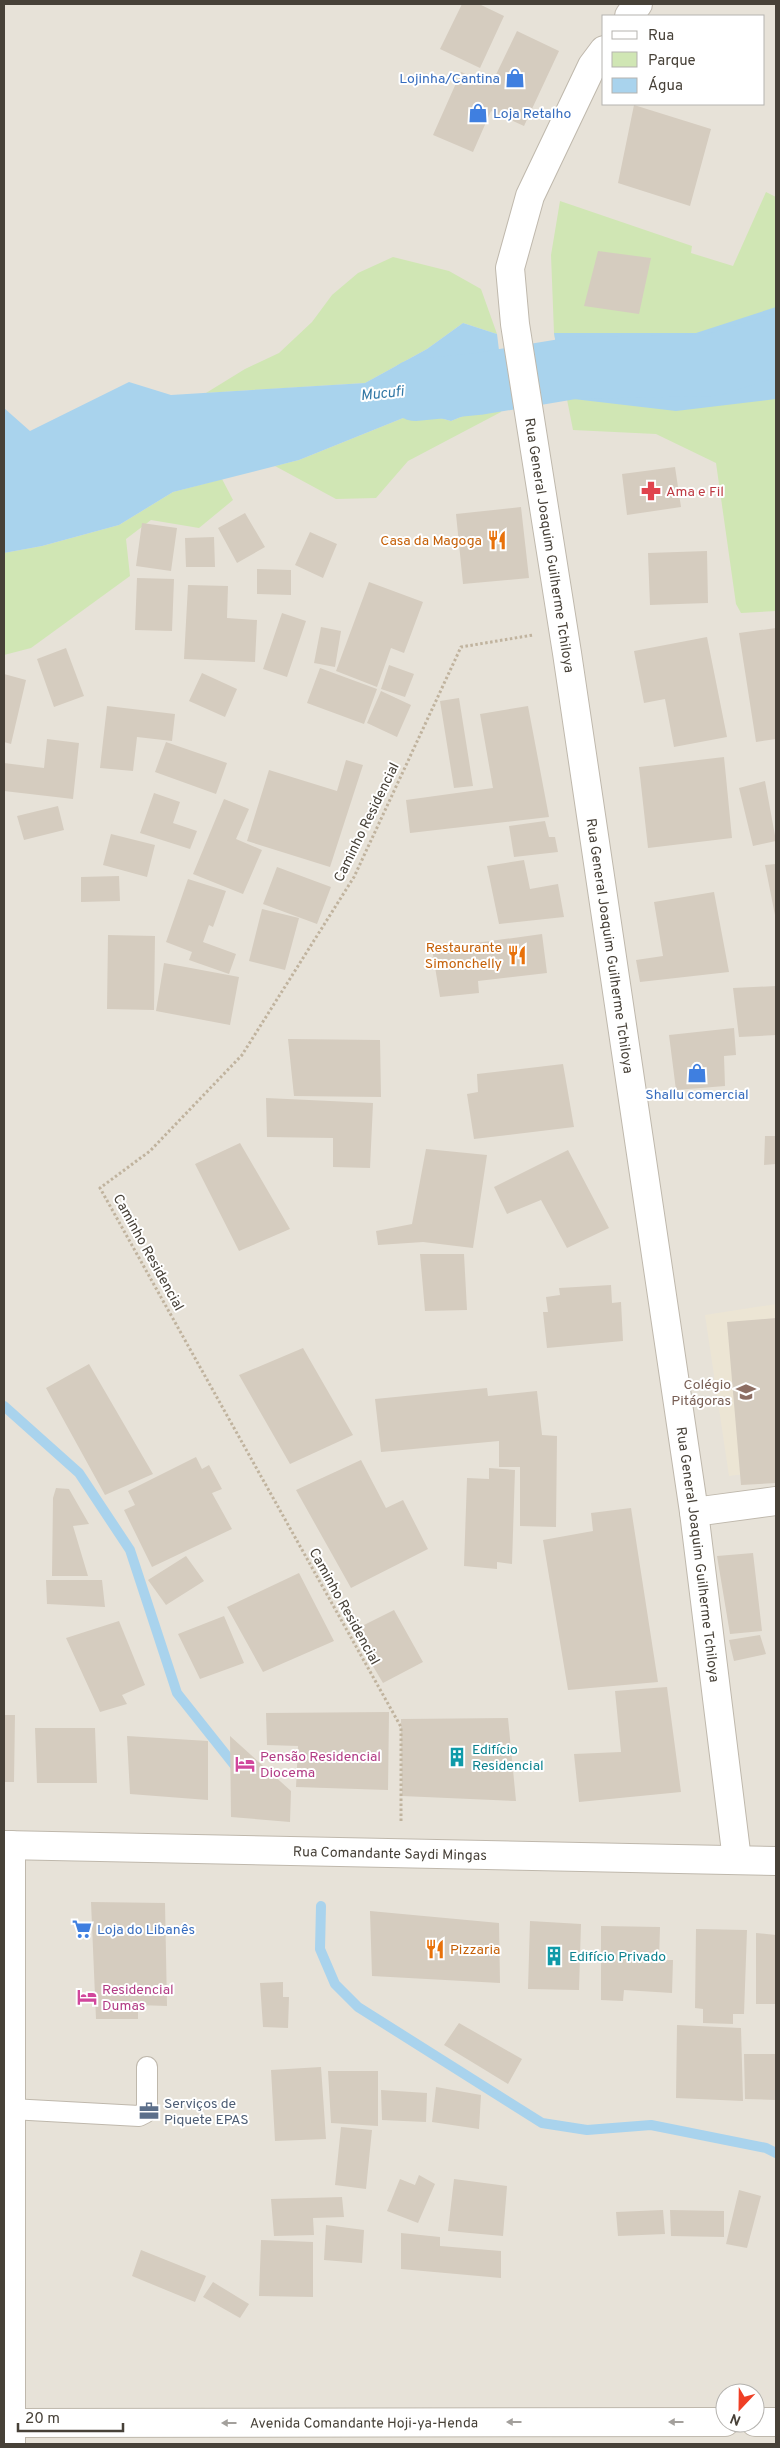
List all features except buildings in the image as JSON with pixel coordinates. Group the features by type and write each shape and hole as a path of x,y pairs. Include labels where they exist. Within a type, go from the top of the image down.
{"street":[{"path":"630,15 638,4"},
{"name":"Rua General Joaquim Guilherme Tchiloya","path":"602,53 592,66 530,196 510,268 515,324 563,630 694,1512 737,1860"},
{"path":"694,1512 776,1500"},
{"path":"8,1845 11,2109 9,2430"},
{"name":"Rua Comandante Saydi Mingas","path":"8,1845 776,1860"},
{"name":"Avenida Comandante Hoji-ya-Henda","path":"9,2430 715,2422"}],"lane":[{"path":"11,2109 139,2116 145,2113 147,2106 147,2066"}],"path":[{"name":"Caminho Residencial","path":"400,1853 401,1727 100,1188 150,1151 242,1055 354,877 461,647 563,630"}],"shaded area":[{"path":"4,4 776,4 776,2444 4,2444"},
{"name":"Colégio Pitágoras","path":"776,1304 776,1470 729,1476 705,1315"}],"green space":[{"path":"766,192 776,197 776,611 741,613 736,604 716,463 656,434 573,430 554,333 551,255 560,201 692,246 691,253 733,266"},
{"path":"393,257 449,271 481,289 497,334 463,323 427,349 365,383 206,393 245,369 279,353 312,322 332,295 358,273"},
{"path":"505,399 501,412 408,461 376,498 336,499 275,466 299,460 418,412 451,421"},
{"path":"222,479 233,500 199,528 151,520 126,539 130,576 31,648 4,655 4,553 42,546 119,525 173,492"}],"water":[{"path":"776,307 776,399 676,411 565,398 554,333 696,333"},
{"path":"463,323 497,334 505,399 451,421 418,412 299,460 173,492 119,525 42,546 4,553 4,408 30,431 129,382 171,395 365,383 427,349"}],"waterway":[{"name":"Mucufi","path":"416,390 478,384 574,368 713,365 776,345"},
{"path":"4,1406 79,1473 130,1550 177,1693 239,1771"},
{"path":"321,1906 320,1949 335,1984 358,2007 542,2123 587,2130 651,2125 766,2148 776,2153"}],"place":[{"name":"Lojinha/Cantina","path":"515,78"},
{"name":"Loja Retalho","path":"478,113"},
{"name":"Ama e Fil","path":"651,491"},
{"name":"Casa da Magoga","path":"497,540"},
{"name":"Restaurante Simonchelly","path":"517,955"},
{"name":"Shallu comercial","path":"697,1073"},
{"name":"Colégio Pitágoras","path":"746,1392"},
{"name":"Edifício Residencial","path":"457,1757"},
{"name":"Pensão Residencial Diocema","path":"245,1764"},
{"name":"Loja do Libanês","path":"82,1929"},
{"name":"Pizzaria","path":"435,1949"},
{"name":"Edifício Privado","path":"554,1956"},
{"name":"Residencial Dumas","path":"87,1997"},
{"name":"Serviços de Piquete EPAS","path":"149,2111"}]}
